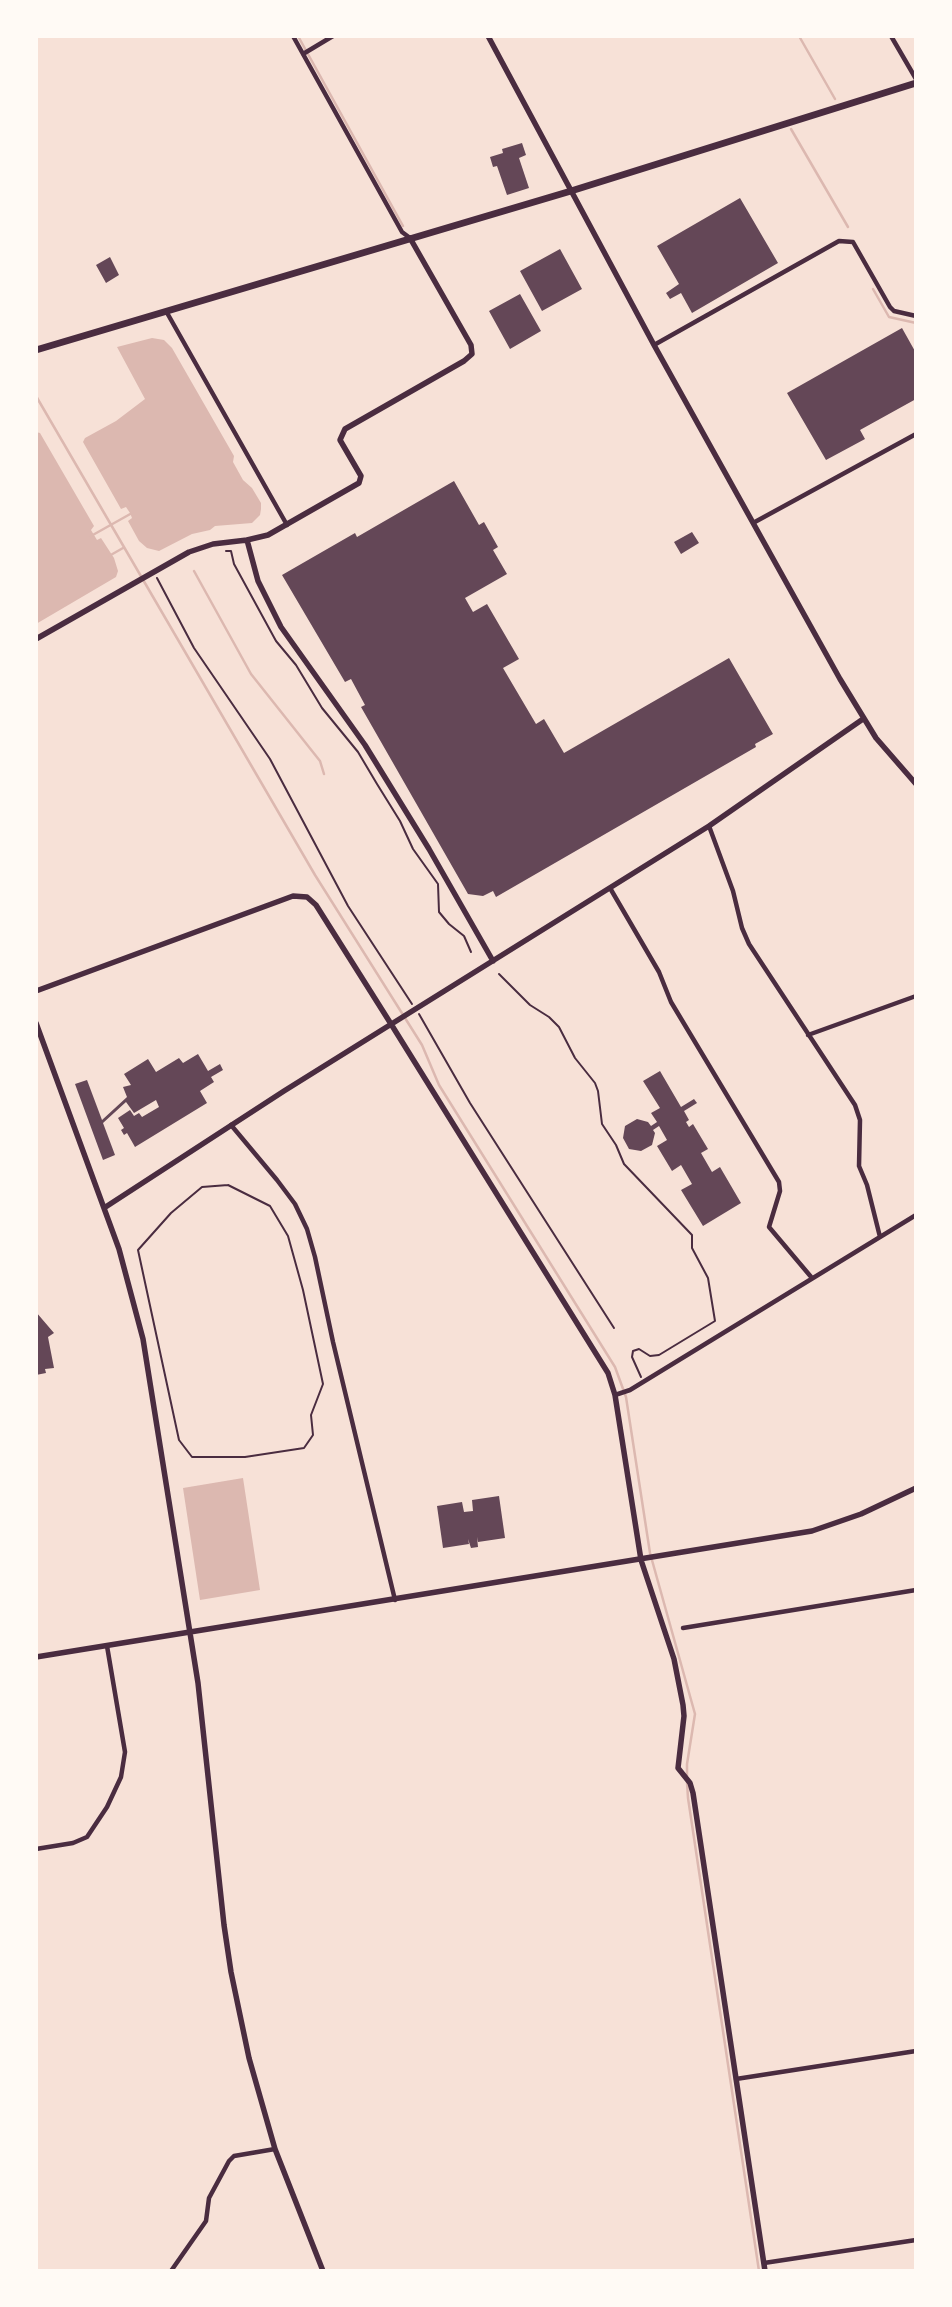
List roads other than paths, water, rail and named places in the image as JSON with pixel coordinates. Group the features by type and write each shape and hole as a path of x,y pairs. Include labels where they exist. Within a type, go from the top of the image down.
{"main road":[{"path":"36,350 571,191 916,81"}],"street":[{"path":"36,639 132,583 196,549 268,535 288,526 361,480 340,440 345,429 464,361 472,354 471,345 410,238 402,232 293,36"},
{"path":"303,54 333,36"},
{"path":"488,36 654,345 863,719 891,757 916,784"},
{"path":"891,36 916,81"},
{"path":"654,345 839,241 847,240 853,242 890,307 894,311 916,316"},
{"path":"166,312 288,526"},
{"path":"753,523 916,434"},
{"path":"247,540 258,581 281,627 365,745 420,834 492,961"},
{"path":"104,1208 394,1022 708,826 863,719"},
{"path":"708,826 733,890 748,944 852,1099 860,1120 859,1166 867,1185 880,1237"},
{"path":"610,888 659,972 671,1002 779,1182 780,1191 769,1227 812,1278"},
{"path":"36,991 293,896 307,897 316,905 394,1022 608,1374 615,1395 641,1560 671,1650 683,1705 684,1716 678,1768 690,1783 693,1793 765,2271"},
{"path":"808,1035 916,996"},
{"path":"36,1023 39,1038 104,1208 127,1276 143,1340 198,1684 224,1925 231,1972 249,2058 275,2149 323,2271"},
{"path":"232,1125 278,1180 294,1204 307,1229 395,1600"},
{"path":"615,1395 630,1390 916,1215"},
{"path":"36,1657 648,1560 812,1531 861,1514 916,1488"},
{"path":"683,1628 916,1590"},
{"path":"36,1849 73,1843 87,1837 107,1807 121,1778 125,1752 107,1646"},
{"path":"736,2079 916,2051"},
{"path":"171,2271 206,2220 209,2198 228,2161 234,2156 275,2149"},
{"path":"764,2263 916,2240"}],"waterway":[{"path":"298,36 403,226"},
{"path":"799,36 835,99"},
{"path":"791,129 848,227"},
{"path":"873,289 889,317 916,323"},
{"path":"36,396 315,875 422,1045 439,1085 615,1367 626,1397 650,1553 695,1714 687,1764 687,1776"},
{"path":"91,536 132,513"},
{"path":"109,556 123,548"},
{"path":"194,571 251,674 320,761 324,774"},
{"path":"687,1782 759,2271"}]}
